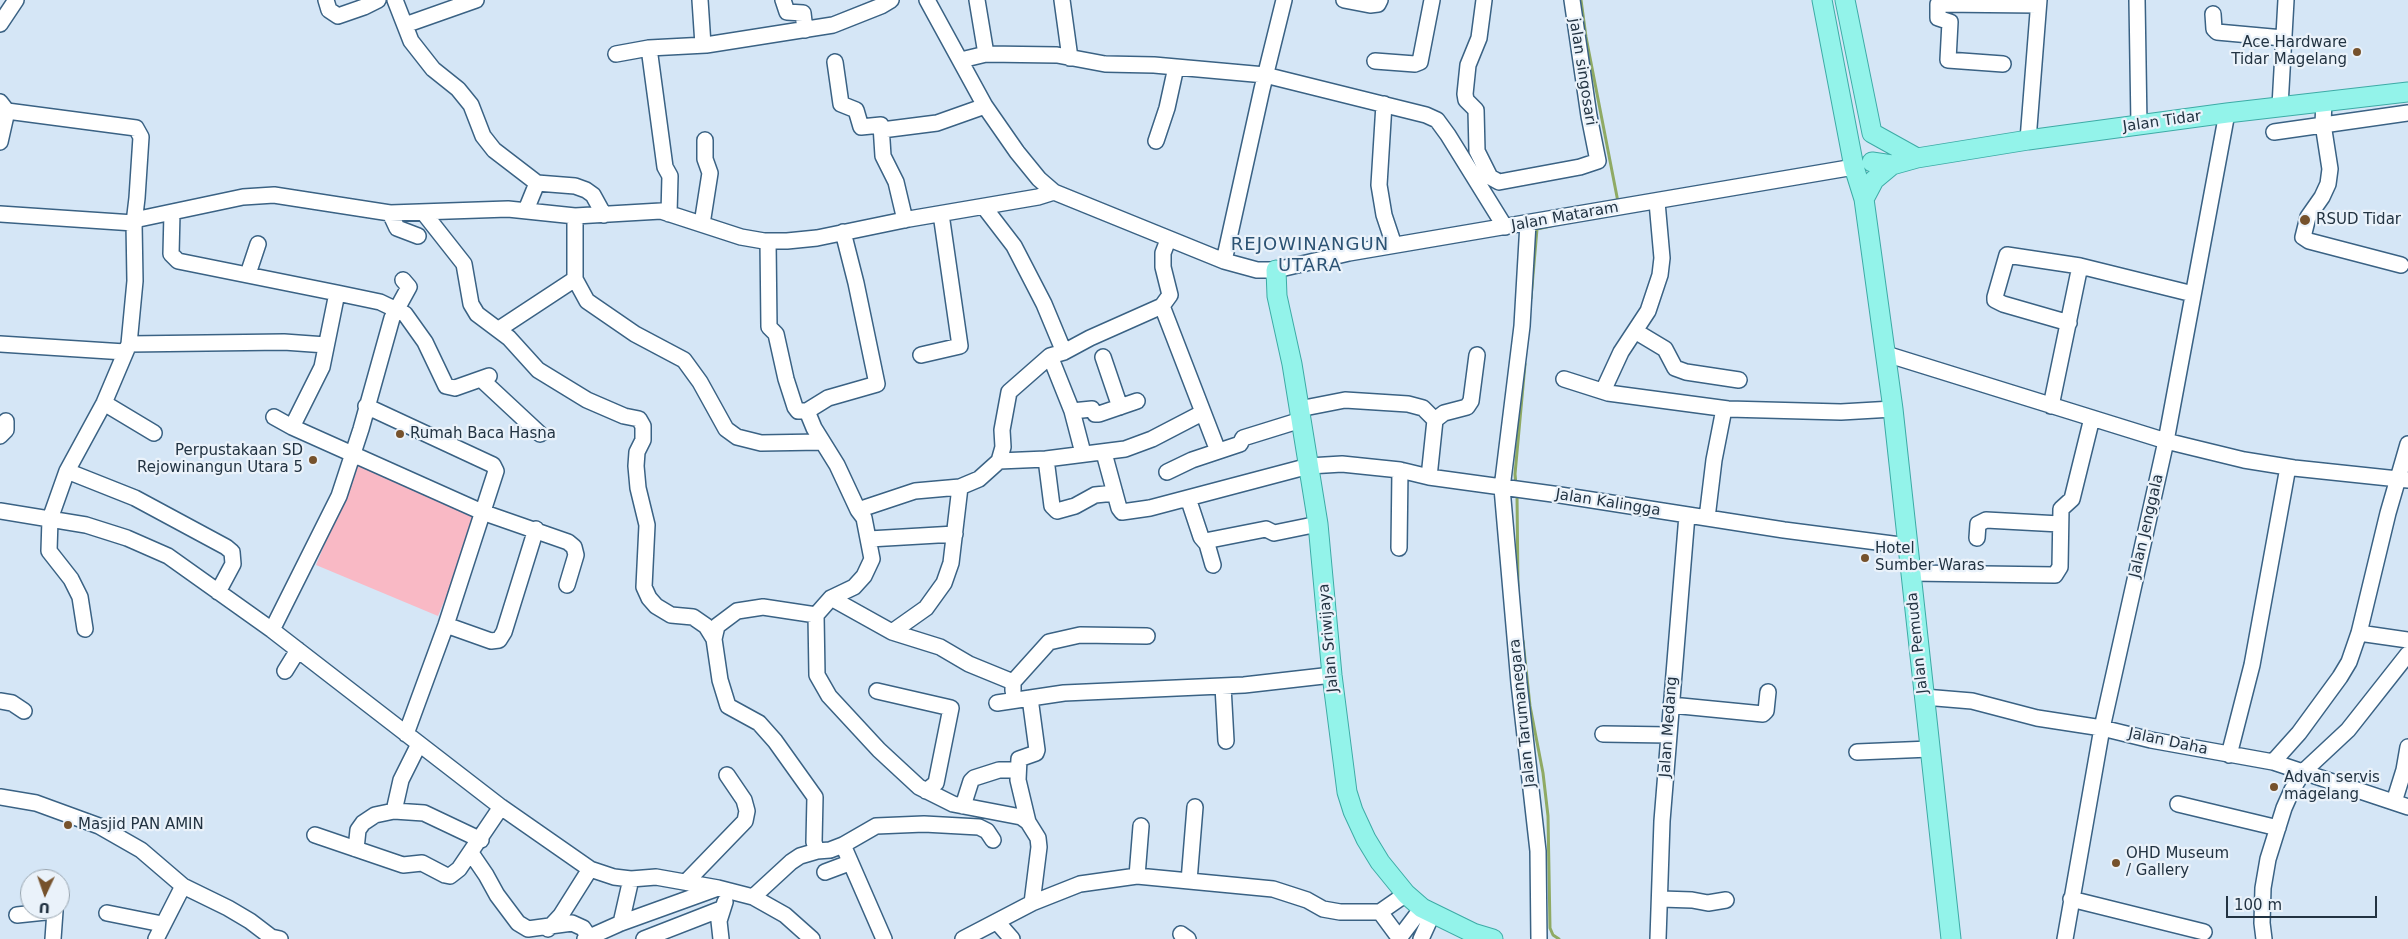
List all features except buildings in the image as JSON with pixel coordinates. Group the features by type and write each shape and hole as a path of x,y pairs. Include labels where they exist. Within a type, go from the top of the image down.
{"main road":[{"name":"Jalan Pemuda","path":"1822,0 1851,148 1863,165 1864,199 1893,409 1951,939"},
{"path":"1845,0 1872,133 1916,158"},
{"name":"Jalan Tidar","path":"1892,165 1916,158 2028,140 2280,106 2408,92"},
{"path":"1863,165 1880,159 1885,150 1881,137"},
{"path":"1863,165 1892,165"},
{"path":"1864,199 1874,180 1892,165"},
{"name":"Jalan Sriwijaya","path":"1276,270 1277,296 1300,414 1318,524 1332,675 1346,784 1352,811 1371,847 1394,902 1427,911 1489,939"}],"street":[{"path":"0,24 16,0"},
{"path":"326,0 329,10 338,16 378,0"},
{"path":"395,0 408,24 411,41 433,69 458,89 471,105 483,136 494,150 537,183 575,186 586,190 593,195 604,215"},
{"path":"408,24 476,0"},
{"path":"700,0 703,45"},
{"path":"783,0 787,12 804,13 805,30"},
{"path":"616,54 649,48 703,45 805,30 833,24 881,6 891,0"},
{"path":"927,0 986,106 1017,152 1039,179 1054,192"},
{"path":"977,0 986,54"},
{"path":"1062,0 1070,58"},
{"path":"1224,261 1265,75 1284,0"},
{"path":"1344,0 1370,5 1378,4 1380,0"},
{"path":"1375,61 1418,64 1420,62 1432,0"},
{"name":"jalan singosari","path":"1484,0 1479,38 1468,65 1465,94 1466,100 1476,110 1476,151 1490,177 1499,182 1597,163 1572,0"},
{"path":"2138,0 2139,125"},
{"path":"2280,106 2286,0"},
{"path":"2002,64 1948,60 1950,22 1938,18 1938,4 2039,3 2028,140"},
{"path":"2213,14 2214,29 2217,32 2283,38"},
{"path":"649,48 665,167 670,176 669,214"},
{"path":"961,60 986,54 1057,55 1105,64 1176,67 1265,75 1384,104 1437,120 1460,152 1505,227"},
{"path":"835,62 842,104 856,110 860,126 881,125 883,156 896,182 905,220"},
{"path":"1156,141 1170,100 1176,67"},
{"path":"2324,101 2324,124 2330,169 2328,184 2322,197 2308,217 2303,237 2309,241 2400,265"},
{"path":"1384,104 1379,185 1384,215 1394,245"},
{"path":"0,142 4,106 136,128 141,137 134,223 135,281 127,348 104,403 67,471 50,519 49,551 71,579 80,597 85,629"},
{"path":"882,130 937,123 986,106"},
{"name":"Jalan Jenggala","path":"2065,939 2102,728 2166,441 2227,113"},
{"path":"2274,132 2408,113"},
{"path":"702,224 710,173 705,159 705,140"},
{"name":"Jalan Mataram","path":"1054,192 1168,240 1224,261 1257,270 1276,270 1349,253 1657,202 1863,165"},
{"path":"526,210 537,183"},
{"path":"0,214 134,223 138,219 243,197 274,195 390,213 508,209 574,216 661,211 740,237 768,242 817,238 905,220 1038,197 1054,192"},
{"path":"1603,391 1621,352 1648,311 1660,275 1662,258 1657,202"},
{"path":"984,207 1014,246 1044,304 1083,453"},
{"path":"423,212 464,264 472,304 477,314 499,329 538,370 587,400 624,416 639,419 643,426 643,440 638,452 636,466 638,488 647,526 644,587 649,598 656,606 671,615 693,617 706,626 714,639"},
{"path":"172,213 171,254 178,261 380,302 397,310 405,314 414,324 446,386 455,388 485,378 540,434"},
{"path":"390,213 397,228 418,236"},
{"path":"921,355 960,346 941,214"},
{"path":"574,216 575,279 587,301 635,334 684,360 700,382 726,429 737,437 761,443 821,442"},
{"name":"Jalan Tarumanegara","path":"1528,223 1522,326 1502,488 1519,683 1538,851 1539,939"},
{"path":"768,242 768,327 776,334 786,379 795,407 798,411 807,411 836,395 877,384 856,283 843,232"},
{"path":"858,510 915,491 960,487 979,480 1000,460 1003,448 1002,430 1009,392 1057,354 1162,306 1170,295 1163,267 1168,240"},
{"path":"248,274 258,244"},
{"path":"2069,323 2002,304 1995,300 2007,255 2080,266 2193,294"},
{"path":"2051,406 2080,266"},
{"path":"499,329 575,279"},
{"path":"272,630 339,496 392,318 409,287 403,280"},
{"path":"292,426 322,367 337,293"},
{"path":"1162,306 1218,451"},
{"path":"1634,331 1665,349 1674,368 1686,372 1739,380"},
{"path":"0,344 127,348 284,342 326,345"},
{"path":"1886,354 2166,441 2244,460 2288,467 2403,479"},
{"path":"1429,476 1435,420 1444,413 1467,407 1471,400 1477,355"},
{"path":"1104,357 1120,407"},
{"path":"1564,379 1603,391 1724,409 1841,412 1893,409"},
{"path":"1167,472 1240,444 1243,438 1300,414 1345,400 1408,404 1423,408 1435,420"},
{"path":"1072,411 1092,408 1096,414 1137,401"},
{"path":"104,403 154,433"},
{"path":"366,406 493,465 496,471 446,625 406,734"},
{"path":"1707,518 1714,460 1724,409"},
{"path":"807,411 821,442 837,465 858,510 864,518 872,559 864,576 854,586 831,598 816,616 817,675 829,696 879,750 919,787 954,804 1021,817 1028,822"},
{"path":"1000,460 1046,459 1125,449 1152,439 1202,413"},
{"path":"274,417 482,512 536,529 568,542 574,547 576,555 567,585"},
{"path":"1911,573 2055,575 2059,571 2060,566 2061,509 2072,499 2092,418"},
{"path":"0,436 6,430 6,421"},
{"path":"2273,762 2300,733 2349,662 2359,633 2380,543 2403,479 2408,444"},
{"path":"1046,459 1052,506 1057,511 1081,503 1095,495 1115,493 1104,452"},
{"name":"Jalan Kalingga","path":"1115,493 1122,512 1188,498 1308,466 1342,464 1400,470 1502,488 1908,546"},
{"path":"2229,755 2256,646 2288,467"},
{"path":"1399,548 1400,470"},
{"path":"67,471 135,498 226,547 232,552 233,564 218,592"},
{"path":"892,632 926,608 944,583 951,563 960,487"},
{"path":"1188,498 1201,537 1206,541 1213,565"},
{"path":"0,512 86,525 127,538 168,556 272,630 502,807 590,869 614,877 631,879 656,877 753,897 784,915 812,939"},
{"name":"Jalan Medang","path":"1658,939 1661,899 1662,820 1688,515"},
{"path":"1977,538 1978,524 1986,520 2060,524"},
{"path":"1206,541 1266,529 1274,533 1318,524"},
{"path":"446,625 485,639 499,640 504,632 536,529"},
{"path":"869,539 955,534"},
{"path":"831,598 892,632 940,647 969,664 1013,682"},
{"path":"816,616 763,606 737,611 717,626 714,639 720,680 728,706 759,723 775,741 815,797 814,842 817,851"},
{"path":"2359,633 2408,640"},
{"path":"1012,699 1013,682 1049,642 1080,635 1147,636"},
{"path":"285,671 298,650"},
{"path":"2264,939 2262,923 2263,888 2268,859 2284,808 2303,772 2348,730 2408,654"},
{"path":"997,703 1012,699 1064,693 1223,686 1332,675"},
{"path":"1223,686 1226,741"},
{"path":"877,692 951,708 936,783 926,790"},
{"path":"1671,705 1764,714 1768,692"},
{"name":"Jalan Daha","path":"1924,697 1972,702 2037,718 2102,728 2152,740 2273,762 2401,804"},
{"path":"1030,698 1037,750 1031,756 1019,759 1018,770 1022,800 1028,822 1038,838 1040,853 1032,903"},
{"path":"0,701 12,703 24,711"},
{"path":"1602,734 1669,735"},
{"path":"394,811 401,780 419,744"},
{"path":"2401,804 2408,747"},
{"path":"1857,752 1930,749"},
{"path":"963,806 971,781 974,778 1000,770 1018,770"},
{"path":"686,882 746,821 747,811 744,800 727,775"},
{"path":"0,797 36,803 99,826 141,850 183,886 250,920 273,938"},
{"path":"2178,804 2278,828"},
{"path":"316,835 403,865 422,863 450,876 459,869 481,840 502,807"},
{"path":"1189,881 1195,807"},
{"path":"356,849 358,830 363,822 375,815 394,811 424,813 481,840"},
{"path":"753,897 800,856 817,851 830,850 843,845 876,826 924,824 978,827 987,831 994,840"},
{"path":"1137,876 1141,826"},
{"path":"843,845 849,863 876,918 884,939"},
{"path":"471,853 497,895 518,923 528,929 544,933 572,923 578,924 587,938 621,923 724,890"},
{"path":"825,872 849,863"},
{"path":"544,933 561,915 590,869"},
{"path":"963,939 998,923 1032,903 1080,884 1137,876 1273,889 1307,900 1323,909 1340,912 1394,902 1400,938"},
{"path":"621,923 631,879"},
{"path":"156,939 183,886"},
{"path":"721,939 721,909 724,890"},
{"path":"1661,899 1692,900 1708,903 1726,900"},
{"path":"2071,899 2204,932"},
{"path":"649,938 721,909"},
{"path":"17,915 55,911 53,939"},
{"path":"1400,938 1427,911"},
{"path":"1421,939 1427,911"},
{"path":"106,913 162,924"},
{"path":"998,923 1012,939"}],"shaded area":[{"path":"358,463 481,513 438,616 316,565"}],"waterway":[{"path":"1581,0 1586,37 1618,202"},
{"path":"1531,298 1537,229 1551,226"},
{"path":"1516,485 1515,474 1525,364"},
{"path":"1517,494 1518,590"},
{"path":"1523,641 1530,706 1543,773 1548,816 1550,928 1553,935 1559,939"}],"place":[{"name":"Ace Hardware Tidar Magelang","path":"2357,52"},
{"name":"RSUD Tidar","path":"2305,220"},
{"name":"Rumah Baca Hasna","path":"400,434"},
{"name":"Perpustakaan SD Rejowinangun Utara 5","path":"313,460"},
{"name":"Hotel Sumber Waras","path":"1865,558"},
{"name":"Advan servis magelang","path":"2274,787"},
{"name":"Masjid PAN AMIN","path":"68,825"},
{"name":"OHD Museum / Gallery","path":"2116,863"}],"district":[{"name":"REJOWINANGUN UTARA","path":"1310,255"}]}
